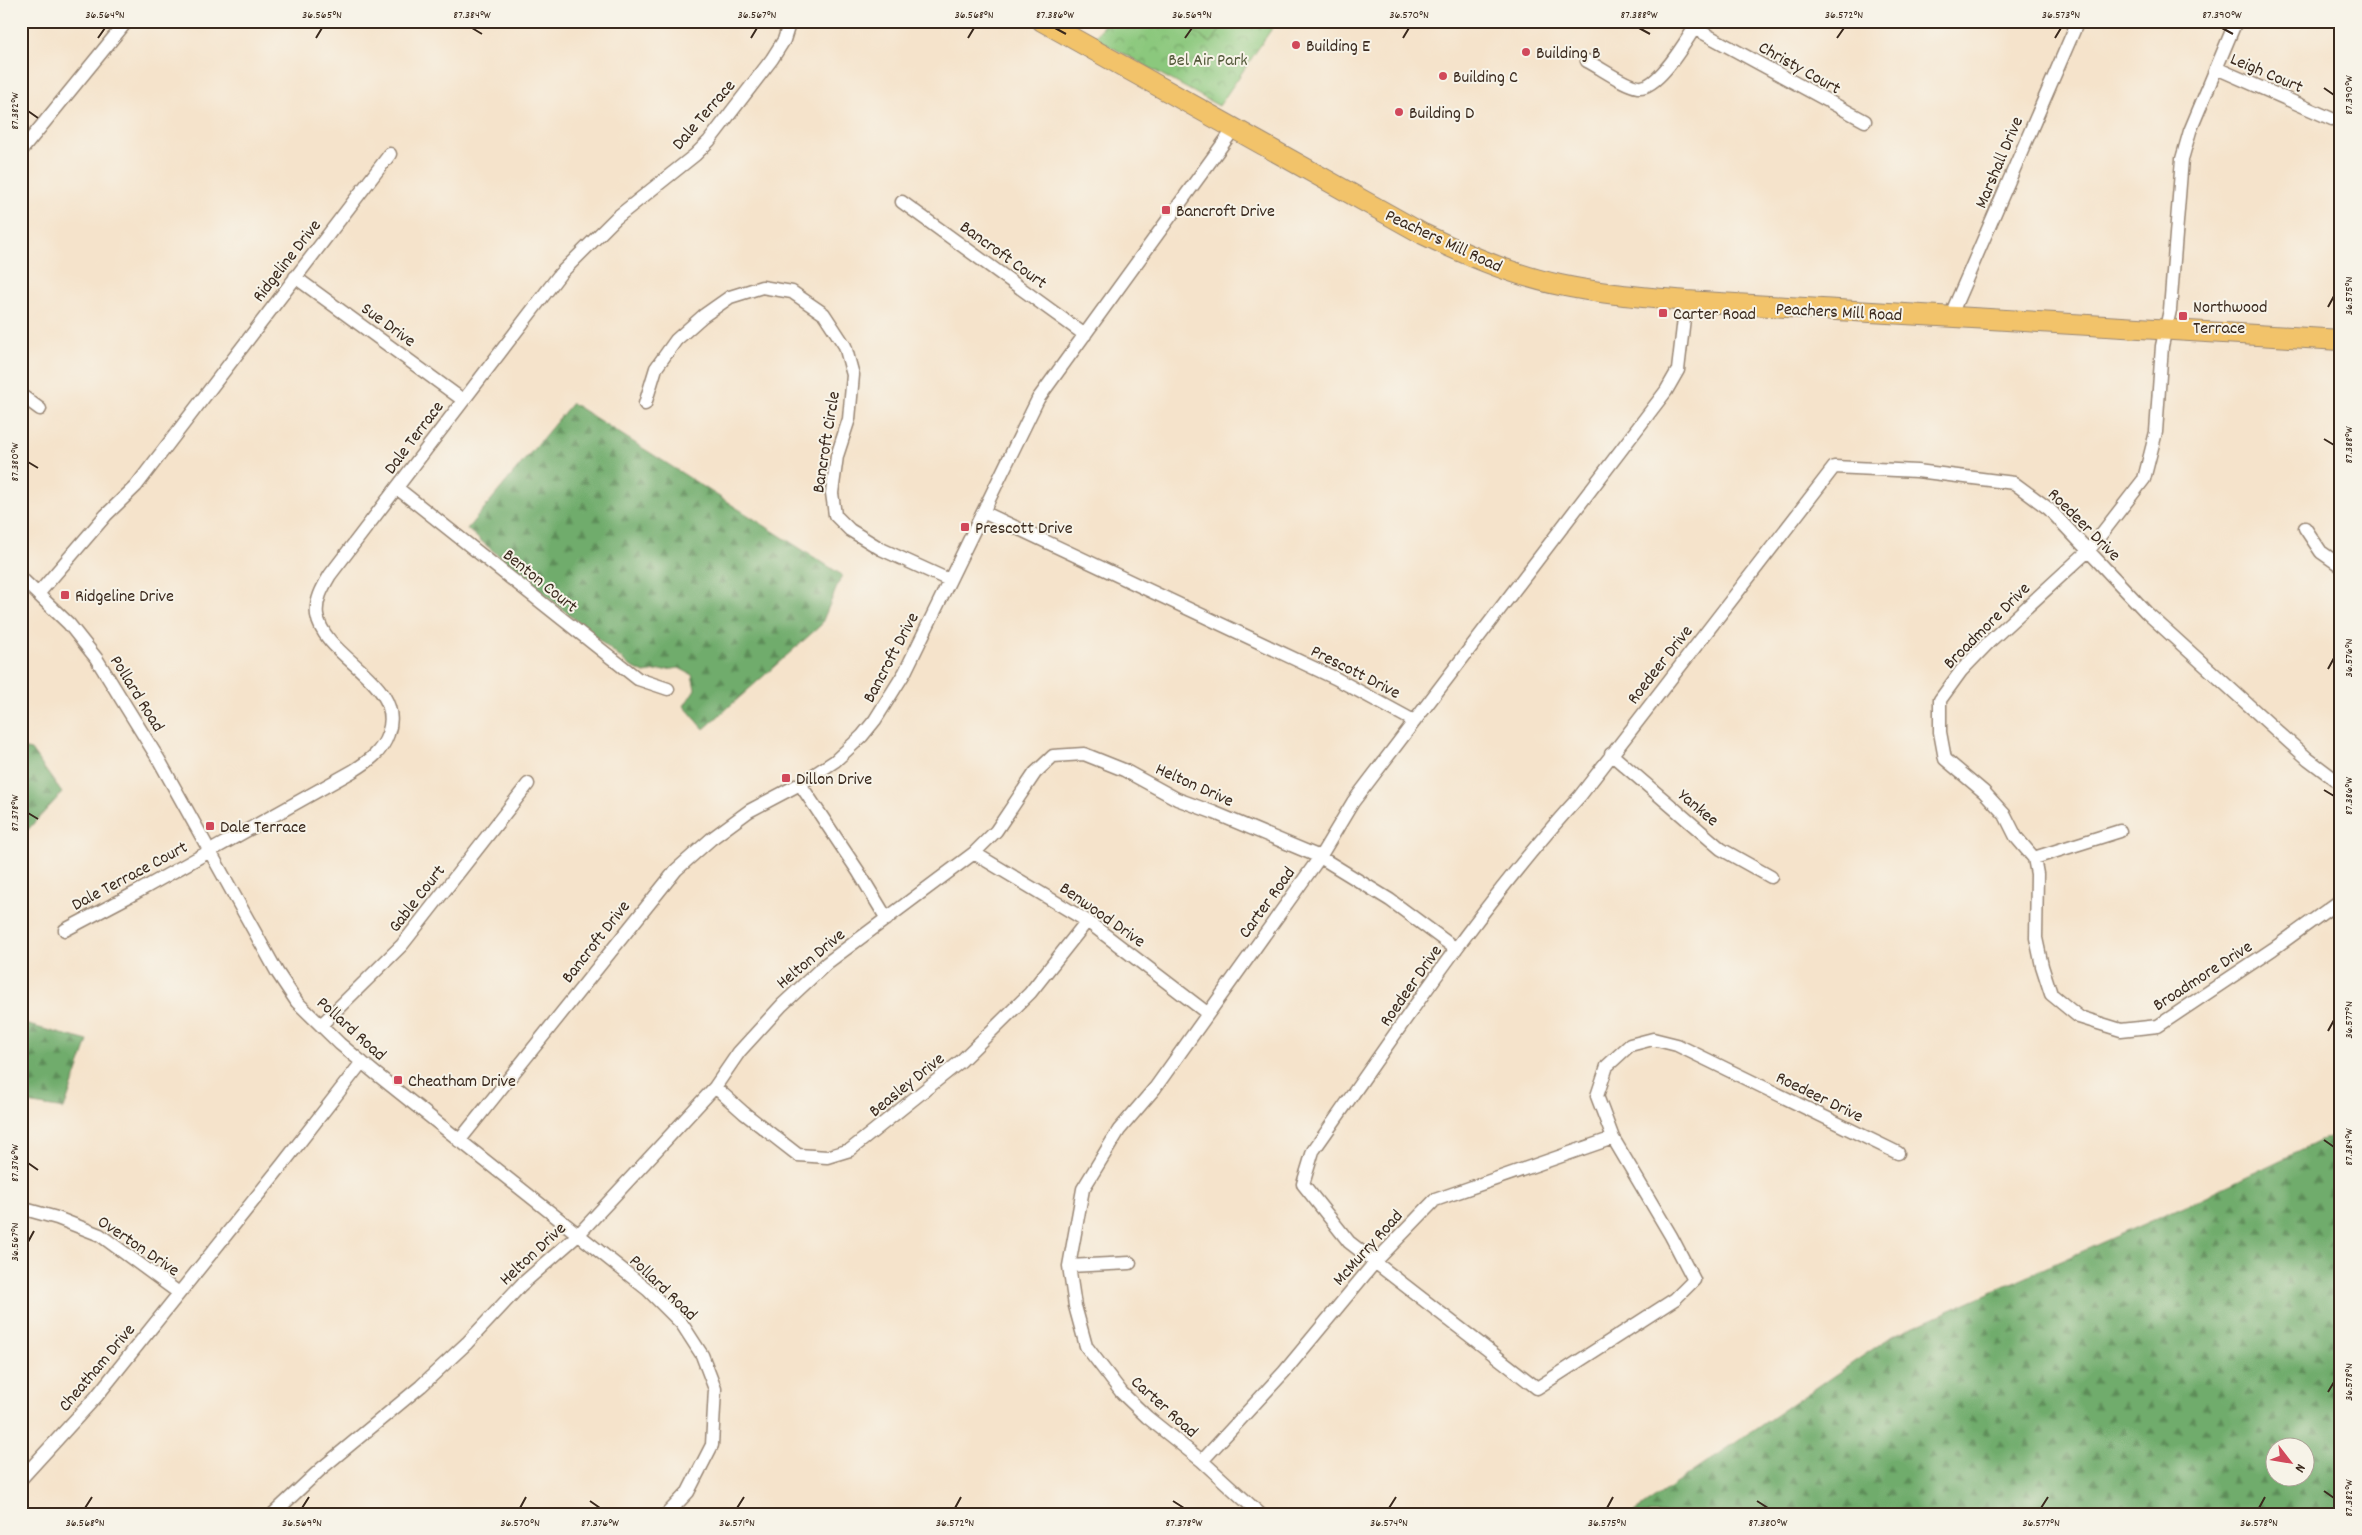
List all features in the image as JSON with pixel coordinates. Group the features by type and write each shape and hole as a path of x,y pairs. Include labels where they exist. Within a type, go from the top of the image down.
{"main road":[{"name":"Peachers Mill Road","path":"1042,21 1233,130 1416,230 1482,260 1559,285 1620,295 1686,301 2341,340"}],"street":[{"path":"21,151 127,21"},
{"name":"Dale Terrace","path":"211,851 364,765 381,750 391,728 388,704 381,691 327,636 317,615 320,592 330,575 541,298 583,249 616,218 709,141 772,59 784,40 790,21"},
{"name":"Marshall Drive","path":"1950,317 2078,21"},
{"path":"2167,329 2182,159 2188,136 2236,21"},
{"path":"1587,60 1637,87 1650,86 1659,78 1696,25"},
{"name":"Christy Court","path":"1696,25 1865,121"},
{"name":"Leigh Court","path":"2216,68 2332,119"},
{"name":"Bancroft Drive","path":"459,1141 676,870 711,839 743,816 800,784 847,750 862,736 885,707 905,672 1028,416 1233,130"},
{"name":"Ridgeline Drive","path":"38,594 106,515 136,486 390,154"},
{"name":"Bancroft Court","path":"902,202 1085,335"},
{"name":"Sue Drive","path":"295,277 463,400"},
{"name":"Bancroft Circle","path":"645,404 656,368 676,340 703,316 730,297 762,287 792,292 824,314 845,346 853,375 849,419 838,456 832,493 835,515 850,530 881,548 949,580"},
{"name":"Carter Road","path":"1260,1514 1202,1461 1147,1417 1122,1394 1086,1346 1075,1306 1068,1266 1083,1189 1119,1130 1155,1088 1320,857 1353,802 1666,391 1678,370 1686,301"},
{"name":"Broadmore Drive","path":"2167,329 2162,346 2156,432 2144,480 2089,550 1989,642 1961,671 1940,700 1940,732 1946,759 1984,792 2005,815 2016,838 2034,858 2037,882 2036,938 2042,966 2051,994 2080,1017 2121,1030 2158,1026 2274,949 2341,900"},
{"path":"21,395 40,409"},
{"name":"Roedeer Drive","path":"1898,1153 1677,1045 1653,1039 1630,1045 1607,1066 1596,1096 1613,1138 1671,1236 1694,1280 1675,1299 1537,1388 1350,1242 1303,1184 1313,1151 1456,949 1554,825 1580,796 1834,466 1916,471 2014,483 2049,509 2146,612 2308,759 2341,784"},
{"name":"Benton Court","path":"397,488 638,680 668,688"},
{"name":"Prescott Drive","path":"982,512 1335,678 1414,721"},
{"path":"2305,528 2321,552 2341,566"},
{"name":"Pollard Road","path":"21,578 69,624 96,658 159,760 277,972 297,1002 362,1062 648,1290 682,1324 702,1355 714,1389 712,1445 688,1492 667,1514"},
{"name":"Helton Drive","path":"273,1514 322,1468 421,1386 467,1343 521,1285 578,1235 715,1087 739,1052 782,1005 827,963 974,853 996,831 1035,773 1053,756 1084,754 1124,770 1177,799 1215,812 1320,857 1390,900 1456,949"},
{"name":"Yankee","path":"1611,754 1721,849 1771,877"},
{"name":"Gable Court","path":"321,1025 402,945 528,784"},
{"path":"800,784 858,871 887,919"},
{"path":"2034,858 2120,831"},
{"name":"Dale Terrace Court","path":"64,930 211,851"},
{"name":"Benwood Drive","path":"974,853 1087,921 1207,1013"},
{"name":"Beasley Drive","path":"715,1087 744,1113 798,1155 827,1157 850,1150 961,1062 1030,993 1087,921"},
{"name":"Cheatham Drive","path":"21,1480 96,1397 362,1062"},
{"name":"McMurry Road","path":"1202,1461 1284,1372 1376,1261 1435,1200 1613,1138"},
{"name":"Overton Drive","path":"21,1208 57,1218 100,1235 179,1293"},
{"path":"1068,1266 1130,1263"}],"green space":[{"name":"Bel Air Park","path":"1106,21 1277,21 1219,106 1095,38"},
{"path":"1194,21 1213,21 1222,27 1211,43 1189,28"},
{"path":"572,403 842,575 821,625 704,729 684,706 695,689 692,675 679,668 644,673 630,666 467,529"},
{"path":"21,748 31,750 62,793 21,837"},
{"path":"21,1023 88,1041 64,1109 21,1102"},
{"path":"2341,1131 2341,1514 1631,1514 1892,1336 2193,1202"}],"waterway":[{"path":"2339,216 2341,211"}],"place":[{"name":"Building E","path":"1296,45"},
{"name":"Building B","path":"1526,52"},
{"name":"Building C","path":"1443,76"},
{"name":"Building D","path":"1399,112"},
{"name":"Bancroft Drive","path":"1166,210"},
{"name":"Carter Road","path":"1663,313"},
{"name":"Northwood Terrace","path":"2183,316"},
{"name":"Prescott Drive","path":"965,527"},
{"name":"Ridgeline Drive","path":"65,595"},
{"name":"Dillon Drive","path":"786,778"},
{"name":"Dale Terrace","path":"210,826"},
{"name":"Cheatham Drive","path":"398,1080"}]}
